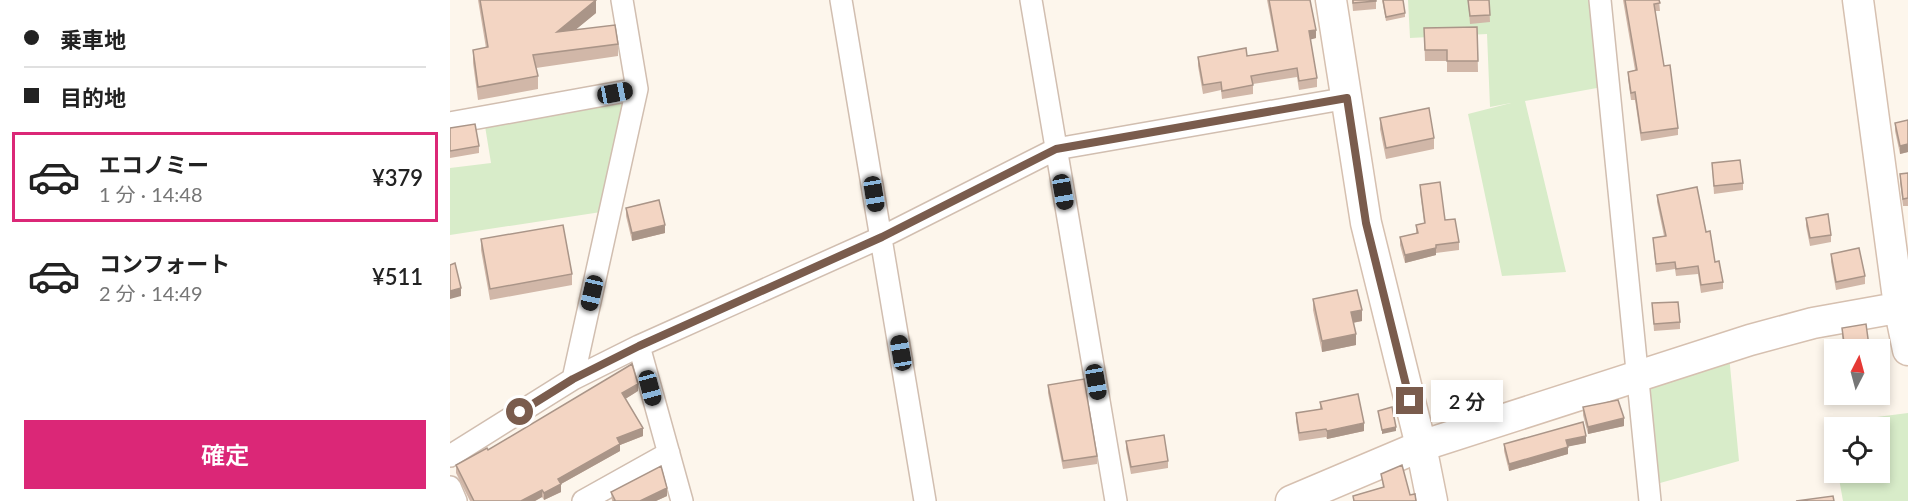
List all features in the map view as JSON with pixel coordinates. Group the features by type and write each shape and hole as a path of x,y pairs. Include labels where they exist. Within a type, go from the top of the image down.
{"street":[{"path":"573,379 637,88 622,0"},
{"path":"841,0 925,501"},
{"path":"1031,0 1116,501"},
{"path":"1331,0 1366,223 1421,446 1432,501"},
{"path":"1600,0 1650,501"},
{"path":"1858,0 1904,306 1908,350"},
{"path":"450,123 637,88"},
{"path":"450,456 573,379 639,346 882,237 1056,149 1347,98"},
{"path":"1291,501 1421,446 1750,340 1813,323 1904,306"},
{"path":"639,346 682,501"},
{"path":"583,501 669,453"},
{"path":"450,487 456,501"}],"green space":[{"path":"1408,0 1600,0 1608,86 1525,101 1566,272 1502,276 1468,114 1511,103 1490,107 1487,34 1410,38"},
{"path":"624,103 601,212 450,235 450,168 491,163 485,126"},
{"path":"1729,355 1739,461 1660,483 1636,378"},
{"path":"1908,413 1908,501 1843,501 1840,483 1890,483 1890,417 1877,417"}],"building":[{"path":"480,0 596,0 557,32 615,25 618,44 533,55 538,76 478,87 473,50 488,47"},
{"path":"1269,0 1310,0 1316,30 1309,31 1317,78 1299,81 1297,68 1251,76 1253,85 1222,91 1221,82 1203,85 1198,57 1246,48 1247,56 1278,51"},
{"path":"1353,0 1376,0 1376,1 1353,3"},
{"path":"1383,0 1403,0 1405,13 1386,17"},
{"path":"1468,0 1489,0 1490,15 1470,16"},
{"path":"1625,0 1659,0 1660,3 1654,4 1664,66 1670,65 1678,128 1641,133 1635,92 1631,93 1628,72 1637,70"},
{"path":"1477,27 1478,61 1447,61 1447,50 1425,50 1424,28"},
{"path":"1429,108 1434,138 1386,148 1380,118"},
{"path":"1908,120 1908,144 1900,146 1895,123"},
{"path":"475,124 479,146 450,151 450,128"},
{"path":"1740,160 1743,183 1714,186 1712,163"},
{"path":"1908,173 1908,198 1903,199 1900,174"},
{"path":"1440,182 1445,220 1455,219 1459,242 1436,245 1436,248 1405,255 1400,237 1418,233 1416,225 1425,223 1420,185"},
{"path":"1697,187 1706,232 1710,231 1715,262 1719,261 1723,282 1701,285 1698,266 1676,269 1675,262 1656,264 1653,238 1666,236 1657,195"},
{"path":"659,200 665,225 632,233 626,208"},
{"path":"1828,214 1831,235 1810,238 1806,218"},
{"path":"563,225 572,274 490,289 481,239"},
{"path":"1859,248 1865,276 1836,282 1831,254"},
{"path":"455,263 461,288 450,291 450,265"},
{"path":"1357,290 1362,310 1351,312 1356,334 1322,341 1313,299"},
{"path":"1678,302 1680,322 1654,324 1652,303"},
{"path":"1866,324 1868,339 1844,339 1842,328"},
{"path":"632,364 638,384 622,393 643,428 617,438 620,444 558,479 561,484 544,493 542,490 521,501 474,501 456,465 487,448 488,450"},
{"path":"1084,379 1097,456 1063,461 1048,385"},
{"path":"1358,394 1364,423 1327,431 1326,429 1299,433 1296,413 1322,409 1320,402"},
{"path":"1618,400 1624,418 1588,427 1583,407"},
{"path":"1392,407 1396,427 1382,430 1378,411"},
{"path":"1583,422 1586,436 1566,440 1568,447 1509,464 1504,444"},
{"path":"1164,435 1168,461 1131,467 1126,441"},
{"path":"1402,465 1410,495 1415,494 1416,501 1354,501 1353,496 1384,487 1381,474"},
{"path":"661,466 667,488 640,501 614,501 611,492"},
{"path":"1833,496 1834,501 1796,501"}],"route":[{"path":"520,412 573,379 639,346 882,237 1056,149 1347,98 1366,223 1410,401"}]}
